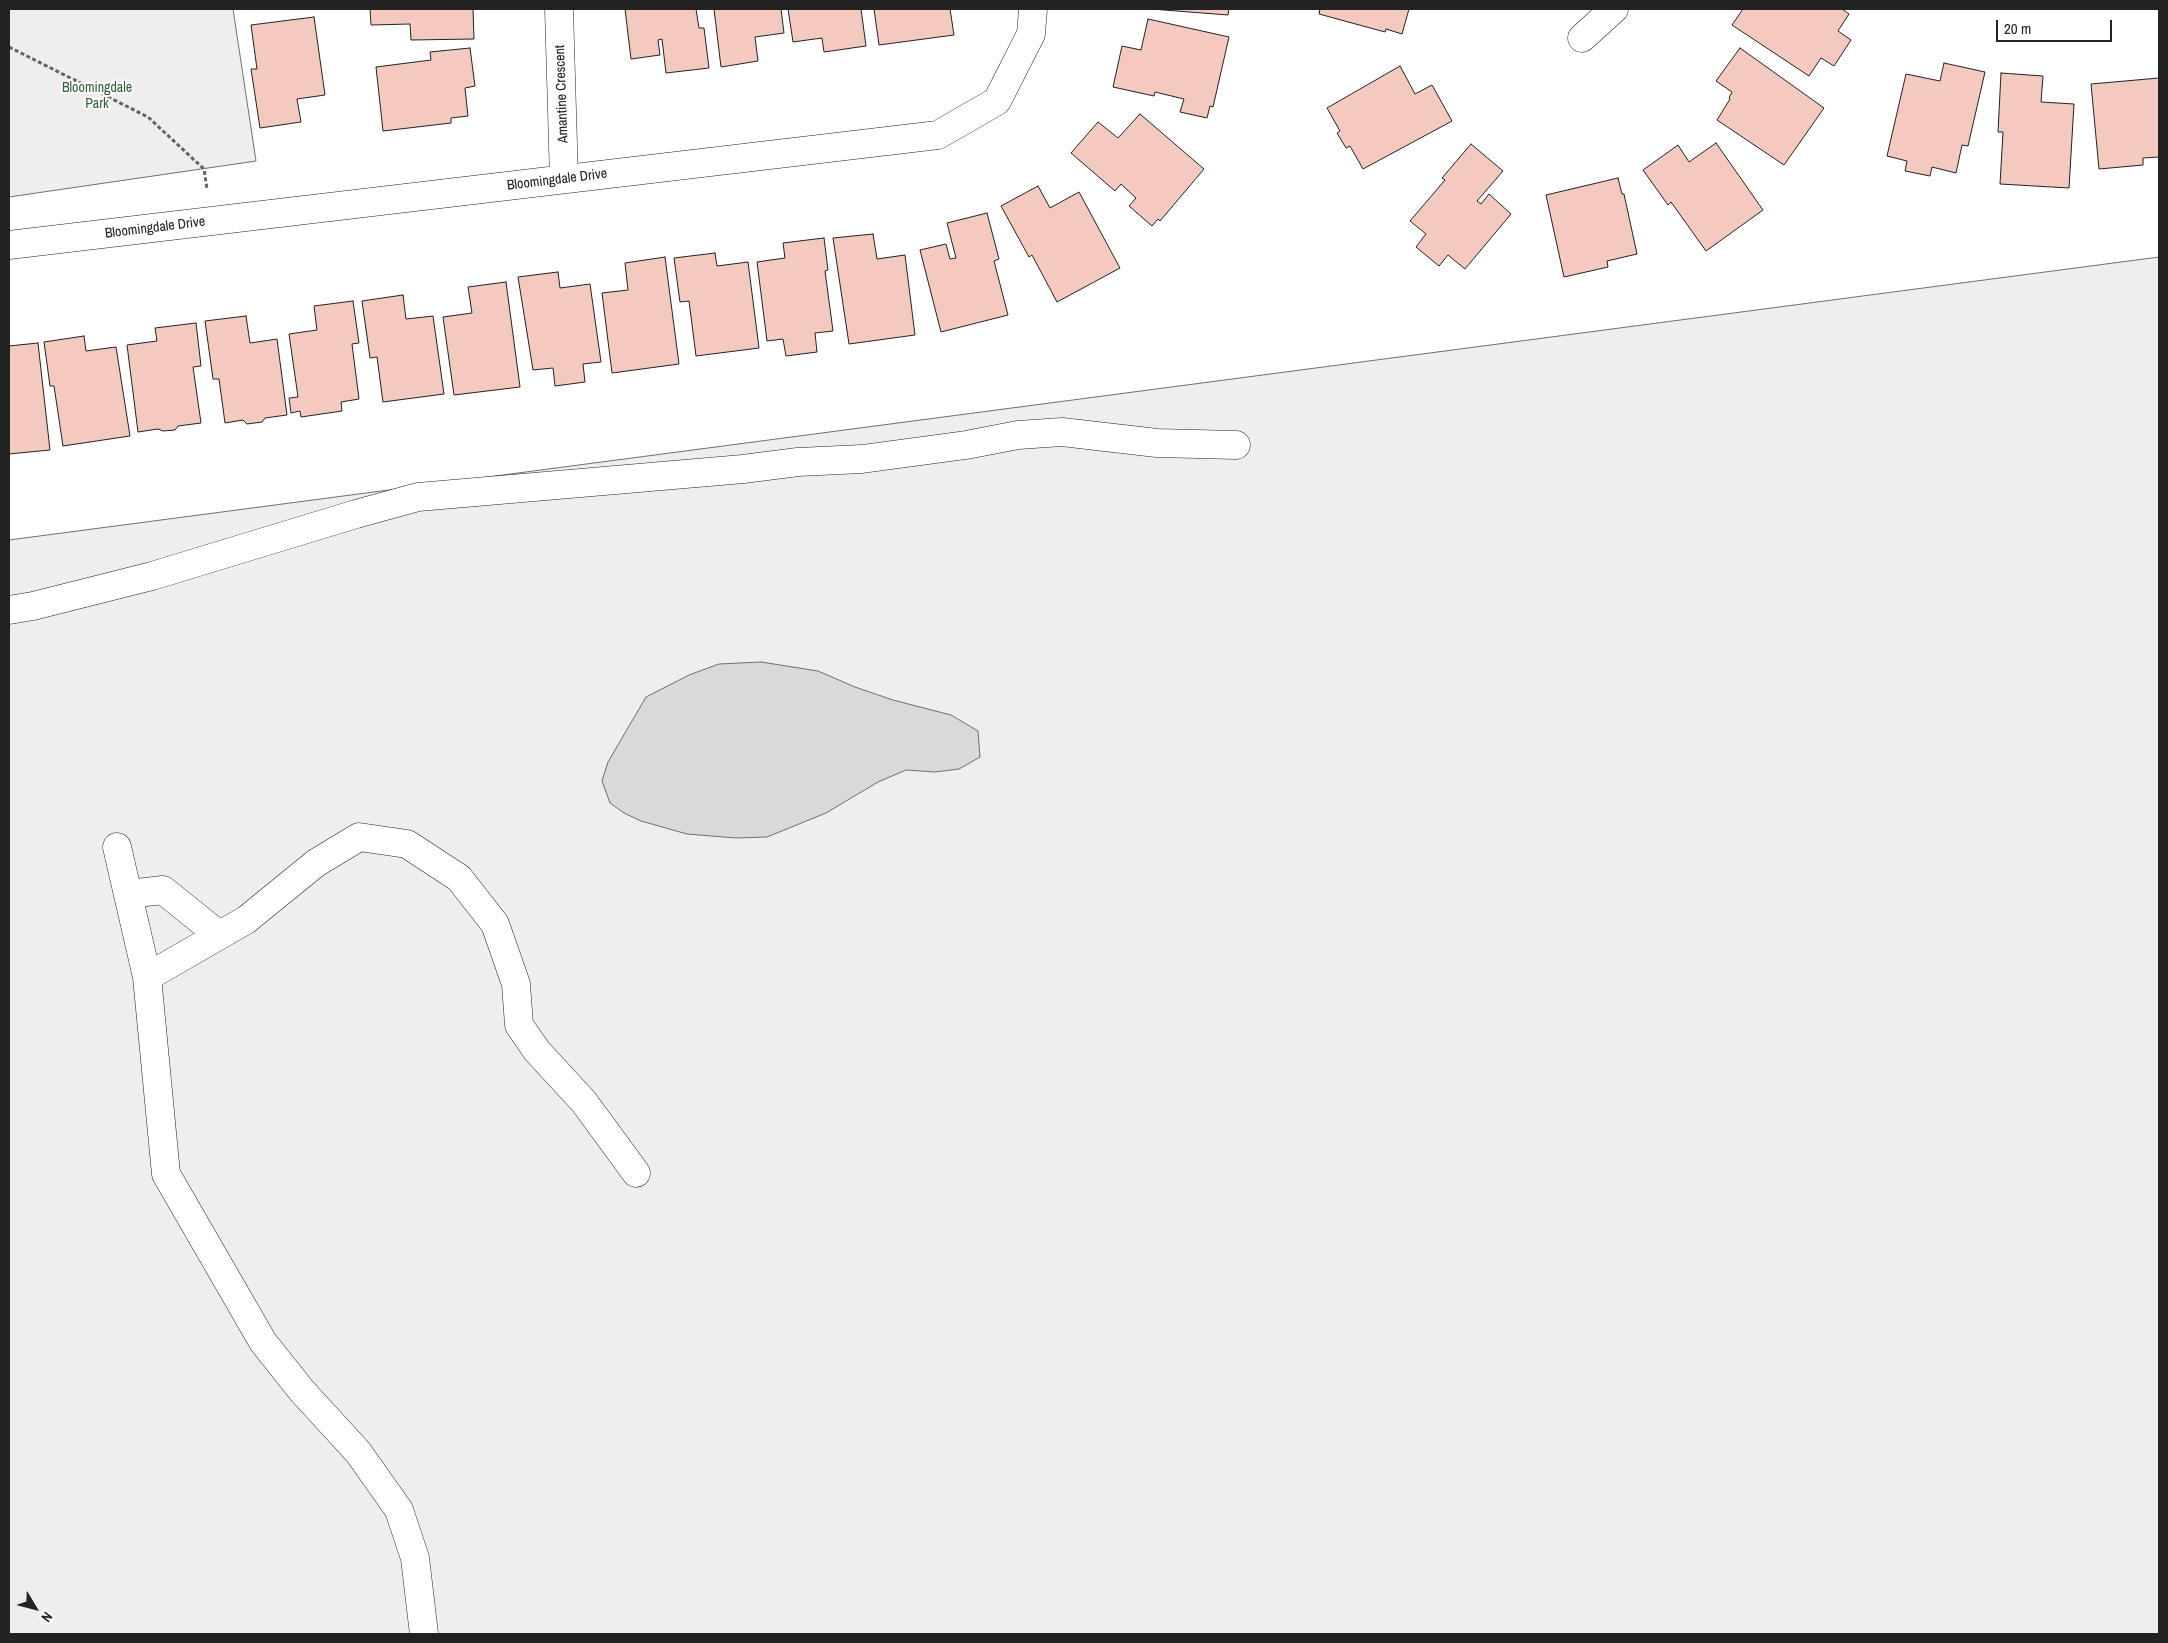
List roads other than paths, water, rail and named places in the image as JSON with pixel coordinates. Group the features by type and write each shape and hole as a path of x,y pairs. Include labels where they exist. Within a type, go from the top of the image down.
{"street":[{"name":"Amantine Crescent","path":"559,9 564,179"},
{"name":"Bloomingdale Drive","path":"9,246 938,134 997,101 1030,34 1032,9"},
{"path":"1582,38 1614,9"},
{"path":"9,610 33,606 152,576 418,496 743,469 798,462 862,459 966,445 1018,435 1062,432 1156,443 1236,445"},
{"path":"147,977 246,920 316,863 359,837 407,844 459,878 495,924 516,984 519,1025 537,1051 584,1102 636,1173"},
{"path":"117,847 147,977 166,1174 263,1342 302,1391 358,1452 399,1510 415,1558 424,1634"},
{"path":"128,894 163,890 219,935"}],"park label":[{"name":"Bloomingdale Park","path":"97,96"}]}
